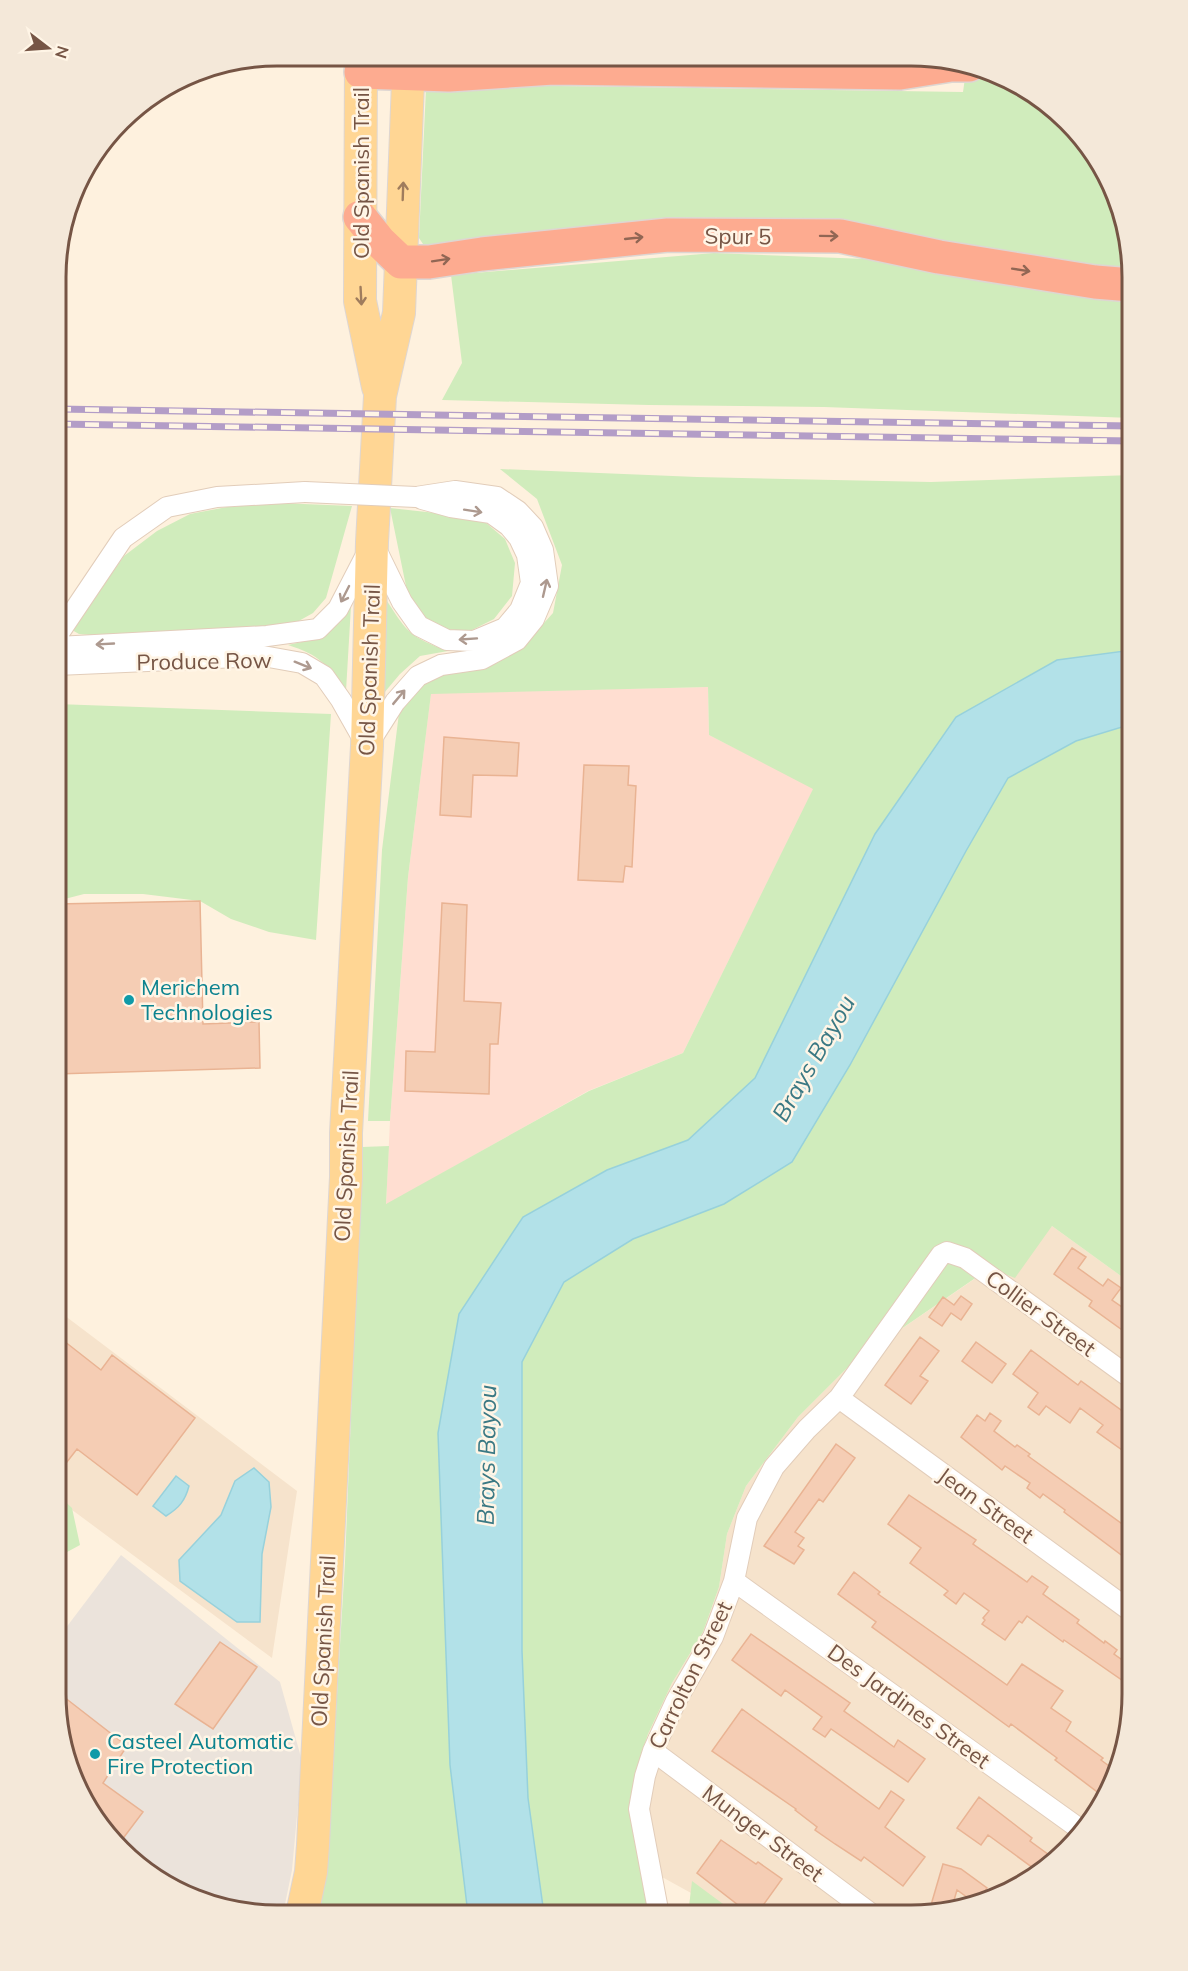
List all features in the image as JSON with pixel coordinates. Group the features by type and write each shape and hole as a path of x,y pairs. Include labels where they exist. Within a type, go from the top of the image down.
{"highway":[{"path":"413,66 448,75 553,68 900,73 935,68"},
{"path":"360,217 380,242 401,262"},
{"name":"Spur 5","path":"401,262 429,262 482,254 668,235 840,236 939,257 1095,282 1122,284"}],"main road":[{"name":"Old Spanish Trail","path":"361,66 360,301 380,396"},
{"name":"Old Spanish Trail","path":"304,1905 312,1863 345,1200 346,1133 367,746 372,542 380,396 399,313 409,66"},
{"path":"543,66 553,68"}],"street":[{"path":"66,623 123,538 167,507 217,497 305,492 416,497 455,491 497,497 518,511 533,527 543,550 548,586 534,619 517,640 482,659 441,665 418,676 395,702 367,746"},
{"path":"372,542 402,602 419,626 447,640 474,640 505,628 520,610 531,583 527,555 519,538 491,513 450,507 416,497"},
{"name":"Produce Row","path":"66,647 267,636 318,629 338,609 372,542"},
{"name":"Produce Row","path":"66,664 263,656 302,663 324,676 341,700 367,746"},
{"name":"Collier Street","path":"947,1252 965,1257 1122,1372"},
{"name":"Carrolton Street","path":"657,1905 639,1809 645,1776 653,1751 676,1701 713,1637 734,1581 747,1518 774,1467 807,1429 839,1398 933,1264 947,1252"},
{"name":"Jean Street","path":"839,1398 1122,1605"},
{"name":"Des Jardines Street","path":"734,1581 1075,1826"},
{"name":"Munger Street","path":"653,1751 860,1905"}],"shaded area":[{"path":"708,687 709,735 814,788 683,1053 588,1091 386,1205 408,877 431,693"},
{"path":"1052,1226 1122,1277 1122,1708 1115,1748 1106,1775 1094,1799 1070,1833 1050,1853 1028,1869 992,1889 965,1898 925,1905 713,1905 662,1877 637,1853 633,1800 638,1766 648,1734 672,1683 703,1632 719,1587 727,1534 746,1486 798,1417 853,1362"},
{"path":"66,1317 297,1491 272,1658 66,1505"},
{"path":"121,1555 280,1682 302,1761 292,1870 285,1905 236,1901 196,1889 160,1869 138,1853 118,1833 94,1799 82,1775 73,1748 66,1708 66,1628"}],"green space":[{"path":"965,78 983,78 992,82 1028,102 1050,118 1070,138 1094,172 1106,196 1118,236 1122,271 881,232 436,245 423,244 419,238 426,89 432,84 963,92"},
{"path":"714,253 918,261 1122,296 1122,418 824,407 442,400 462,363 451,275"},
{"path":"500,469 697,477 931,482 1122,475 1122,1277 1052,1226 1015,1278 990,1268 853,1362 798,1417 746,1486 727,1534 719,1587 703,1632 672,1683 648,1734 638,1765 633,1800 637,1853 648,1905 318,1905 327,1861 345,1562 362,1147 389,1146 386,1204 589,1091 683,1053 813,789 709,735 708,687 431,694 408,877 390,1121 368,1121 382,850 399,713 410,688 447,668 487,668 525,644 553,613 562,565 537,499"},
{"path":"279,503 352,506 326,598 313,613 297,622 280,626 91,635 79,634 72,630 124,556 157,531 190,514 227,507"},
{"path":"390,508 454,515 485,522 505,539 515,563 512,596 494,619 470,631 443,629 421,618 407,591"},
{"path":"387,601 400,621 418,638 448,651 420,656 384,693 384,603"},
{"path":"347,604 351,606 346,691 322,662 288,645 315,639"},
{"path":"66,704 331,714 316,940 269,932 231,919 200,901 143,894 84,894 66,899"},
{"path":"66,1502 72,1508 80,1545 66,1553"},
{"path":"692,1881 724,1905 689,1905"}],"water":[{"name":"Brays Bayou","path":"1122,651 1122,727 1076,741 1008,778 850,1065 792,1162 724,1204 633,1239 564,1282 522,1362 522,1651 528,1798 543,1905 467,1905 450,1765 438,1433 459,1314 523,1217 607,1170 688,1140 755,1078 875,834 956,717 1057,660"},
{"path":"254,1468 269,1482 271,1507 262,1554 260,1622 237,1622 180,1581 179,1560 221,1515 235,1481"},
{"path":"176,1476 189,1486 181,1504 166,1516 153,1506"}],"building":[{"path":"444,737 519,743 517,776 473,775 471,817 440,815"},
{"path":"584,765 629,766 628,785 636,786 632,867 625,866 623,882 578,880"},
{"name":"Merichem Technologies","path":"200,901 203,1024 259,1022 260,1068 66,1074 66,904"},
{"path":"442,903 467,905 464,1001 501,1003 498,1044 490,1044 489,1094 405,1091 406,1051 435,1052"},
{"path":"1072,1248 1086,1257 1078,1268 1103,1286 1108,1279 1121,1288 1112,1300 1122,1307 1122,1330 1089,1306 1092,1301 1054,1274"},
{"path":"961,1296 972,1304 961,1320 951,1313 942,1326 929,1317 943,1297 954,1305"},
{"path":"920,1337 939,1351 920,1376 928,1381 911,1404 885,1385"},
{"path":"976,1342 1006,1364 992,1383 962,1361"},
{"path":"66,1343 101,1370 112,1355 195,1418 137,1495 77,1449 66,1463"},
{"path":"1031,1350 1078,1385 1081,1381 1122,1411 1122,1450 1097,1432 1103,1425 1080,1408 1070,1423 1046,1406 1039,1415 1028,1407 1038,1393 1013,1374"},
{"path":"990,1413 1001,1421 994,1431 1015,1447 1017,1445 1030,1454 1028,1456 1122,1524 1122,1556 1043,1494 1040,1498 1027,1488 1030,1483 1005,1466 1002,1470 961,1437 977,1415 985,1421"},
{"path":"836,1444 855,1458 823,1502 819,1499 795,1532 804,1538 798,1546 804,1550 794,1564 764,1546"},
{"path":"909,1495 976,1540 973,1544 1027,1582 1032,1576 1048,1587 1043,1594 1079,1620 1077,1623 1117,1650 1114,1654 1122,1660 1122,1680 1027,1616 1022,1623 1019,1621 1005,1640 982,1624 985,1620 983,1618 989,1611 964,1593 956,1604 944,1595 948,1591 910,1563 921,1548 888,1524"},
{"path":"854,1572 880,1592 878,1594 1007,1685 1022,1664 1063,1691 1051,1708 1071,1722 1066,1731 1103,1758 1101,1760 1109,1766 1097,1792 1011,1724 1009,1727 872,1627 876,1622 838,1594"},
{"path":"751,1634 850,1703 844,1711 894,1747 898,1740 925,1759 908,1782 831,1729 825,1737 813,1729 822,1717 785,1690 781,1696 732,1660"},
{"path":"220,1642 257,1667 213,1729 175,1704"},
{"name":"Casteel Automatic Fire Protection","path":"66,1699 127,1746 103,1783 143,1812 123,1838 102,1811 77,1762 70,1735"},
{"path":"742,1709 879,1809 891,1791 904,1800 885,1827 925,1857 903,1886 864,1857 861,1861 815,1830 817,1827 796,1809 712,1751"},
{"path":"979,1797 1032,1838 1030,1841 1048,1854 1031,1867 988,1835 981,1845 957,1828"},
{"path":"721,1840 782,1879 763,1905 738,1905 697,1873"},
{"path":"943,1864 961,1869 987,1888 984,1892 967,1897 957,1890 954,1901 931,1904"}],"railway":[{"path":"66,409 1122,426"},
{"path":"66,424 1122,441"}],"place":[{"name":"Merichem Technologies","path":"129,1000"},
{"name":"Casteel Automatic Fire Protection","path":"95,1754"}]}
